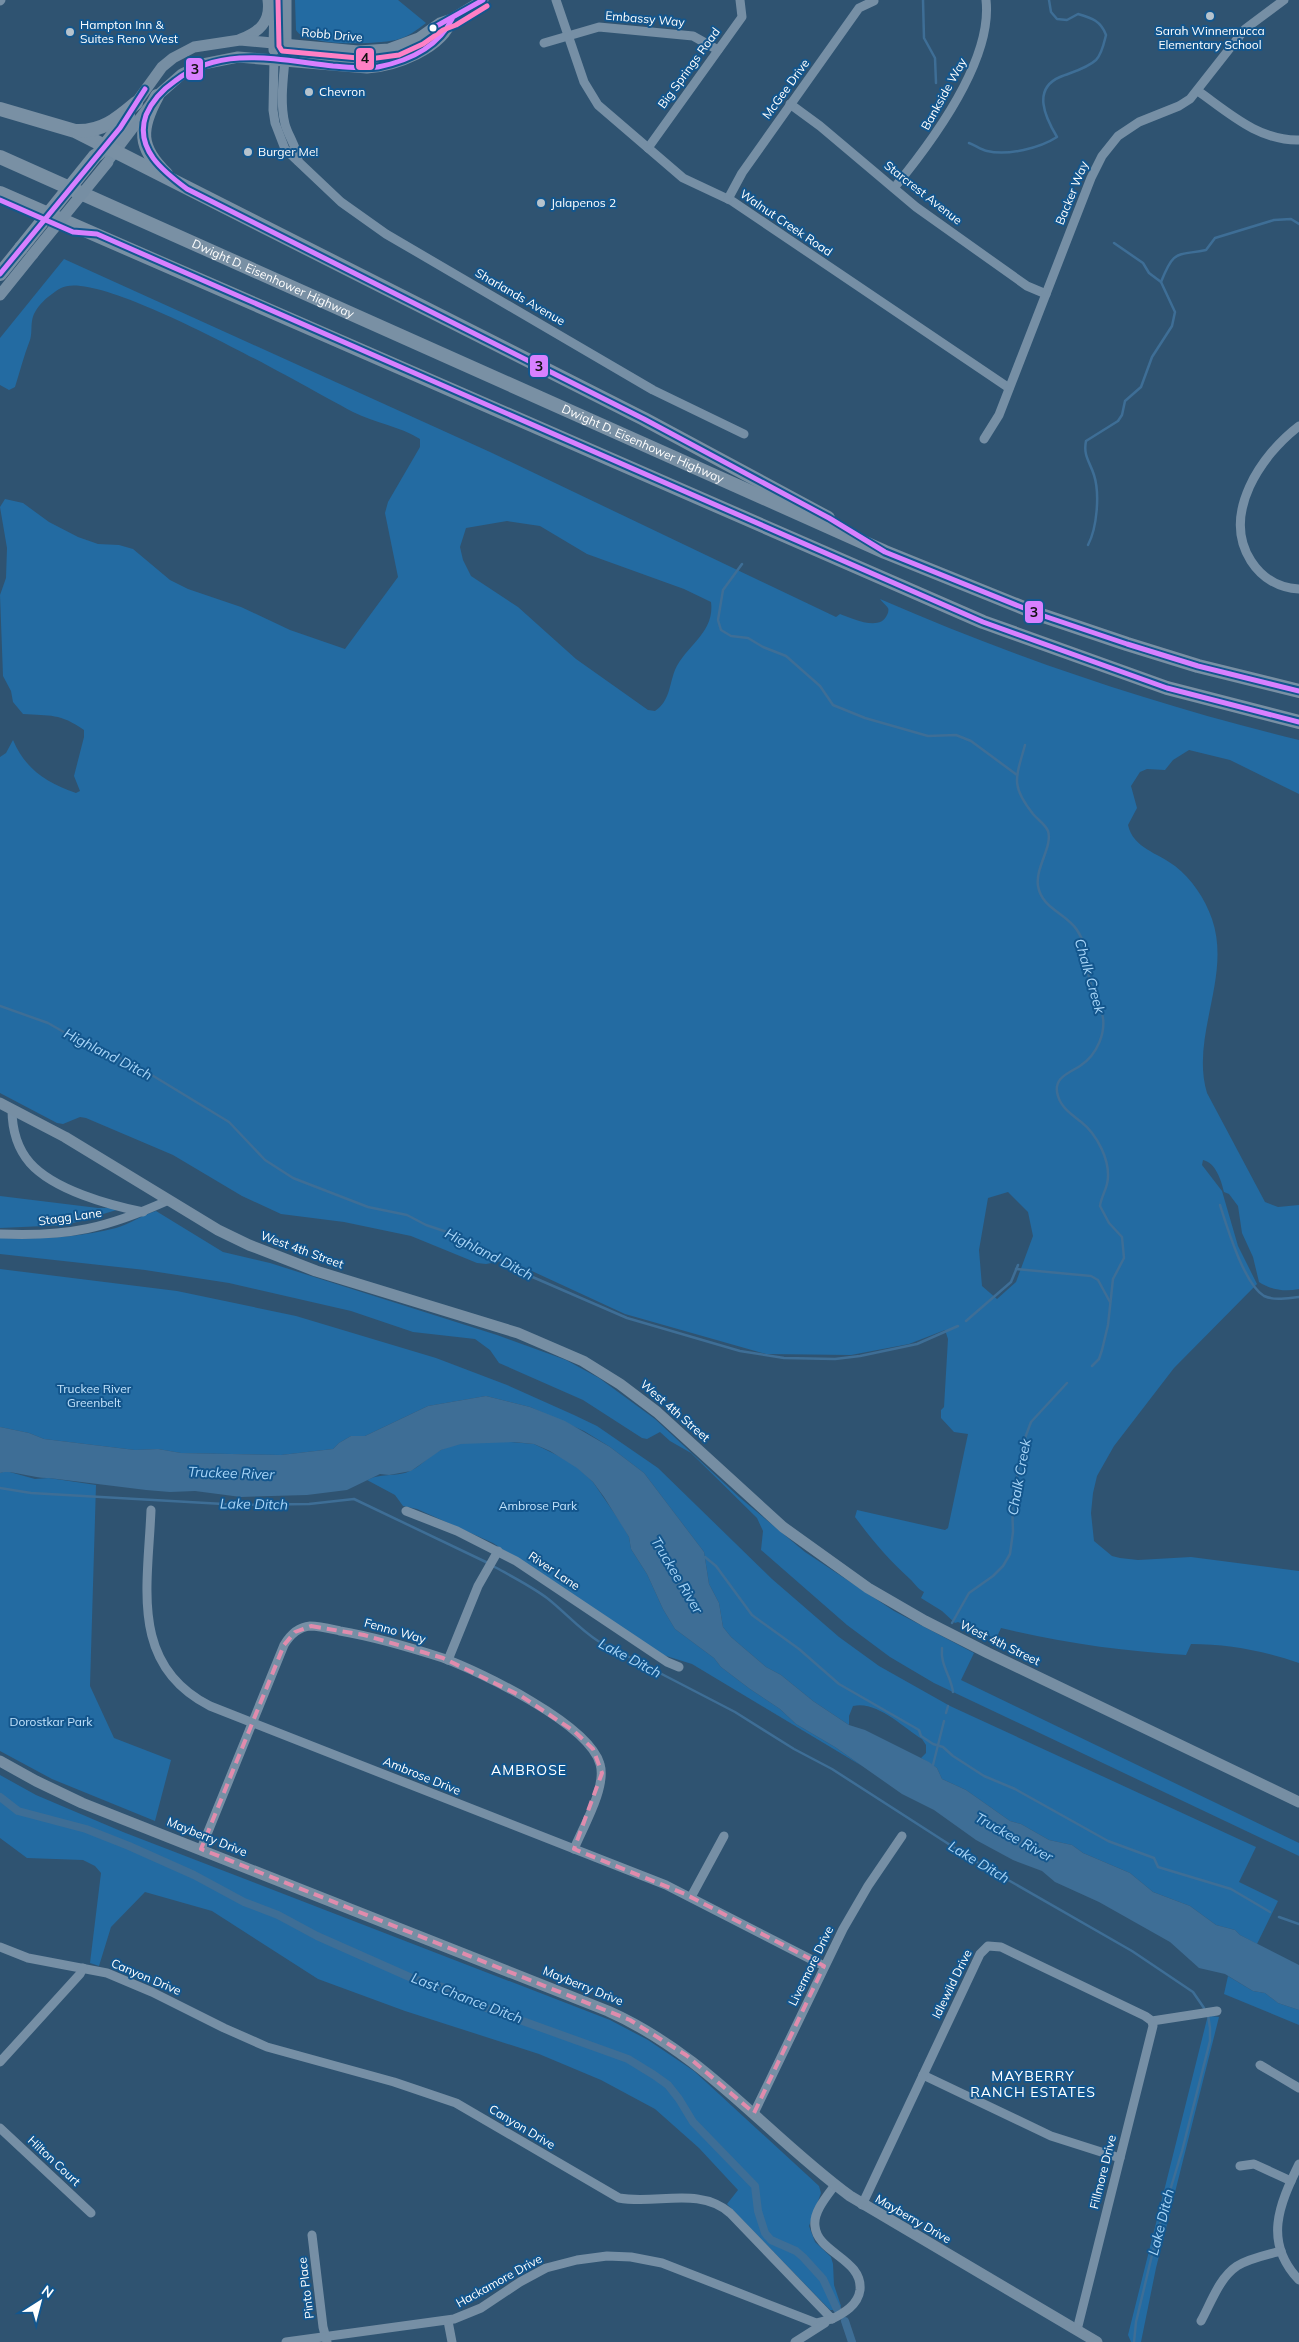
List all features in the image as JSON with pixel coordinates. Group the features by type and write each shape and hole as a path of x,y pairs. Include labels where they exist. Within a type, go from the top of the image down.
{"highway":[{"path":"157,96 148,113 144,128 147,150 155,163 187,189"},
{"path":"0,109 75,131 87,131 110,124 136,103"},
{"path":"0,274 27,251 105,155 136,103"},
{"path":"75,131 105,155 187,189 644,419 829,518 884,552"},
{"name":"Dwight D. Eisenhower Highway","path":"0,157 884,552 1041,615 1198,666 1299,691"},
{"path":"0,193 983,622 1167,688 1299,722"},
{"path":"0,200 73,232 97,234"}],"main road":[{"path":"240,40 258,31 265,24 268,13 268,0"},
{"name":"Sharlands Avenue","path":"275,0 281,44"},
{"name":"Sharlands Avenue","path":"279,60 286,0"},
{"name":"Robb Drive","path":"136,103 154,75 174,58 194,47 240,40 376,51 404,45 419,38 440,23 452,19 483,0"},
{"name":"Robb Drive","path":"105,155 157,96 182,74 213,60 238,57 367,68 391,65 414,56 446,33 452,19"},
{"path":"0,295 27,251"},
{"name":"West 4th Street","path":"0,1103 65,1137 218,1230 283,1260 518,1333 583,1361 646,1402 783,1526 868,1588 924,1621 988,1653 1299,1802"},
{"name":"Mayberry Drive","path":"0,1761 63,1794 630,2020 686,2055 834,2185 862,2205 1097,2342"}],"street":[{"name":"Walnut Creek Road","path":"556,0 579,70 590,94 607,114 691,183 728,199 1009,388"},
{"name":"Big Springs Road","path":"648,148 742,16 740,0"},
{"name":"Bankside Way","path":"894,188 931,142 976,62 985,34 986,0"},
{"name":"Backer Way","path":"984,439 999,415 1090,178 1104,152 1118,136 1133,125 1182,104 1198,91 1229,46 1245,29 1284,0"},
{"name":"McGee Drive","path":"728,199 742,173 859,8 874,1"},
{"name":"Embassy Way","path":"544,43 600,27 693,36 718,50"},
{"name":"Sharlands Avenue","path":"279,60 272,98 275,124 285,149 340,202 386,234 653,390 744,434"},
{"path":"1198,91 1265,136 1286,140 1299,140"},
{"name":"Starcrest Avenue","path":"790,104 820,126 894,188 1027,286 1046,294"},
{"path":"1299,426 1278,444 1261,468 1242,510 1239,528 1248,557 1260,572 1281,586 1299,589"},
{"path":"12,1109 13,1128 20,1146 30,1163 45,1176 83,1196 108,1205 143,1212"},
{"name":"Stagg Lane","path":"0,1234 46,1234 88,1230 121,1221 169,1200"},
{"name":"Ambrose Drive","path":"151,1510 147,1612 154,1648 166,1670 184,1690 210,1706 691,1897 824,1966"},
{"name":"River Lane","path":"406,1511 457,1531 495,1555 530,1570 667,1662 679,1667"},
{"path":"448,1660 487,1569 495,1555"},
{"name":"Fenno Way","path":"201,1849 284,1645 288,1638 302,1628 320,1627 364,1635 448,1660 491,1680 541,1708 574,1730 593,1749 601,1765 600,1782 574,1849"},
{"path":"691,1897 724,1836"},
{"name":"Livermore Drive","path":"754,2113 824,1966 853,1910 902,1836"},
{"name":"Idlewild Drive","path":"862,2205 980,1954 988,1946 1001,1947 1152,2021"},
{"name":"Canyon Drive","path":"0,1947 28,1958 83,1968 138,1985 224,2028 267,2047 394,2082 456,2104 620,2198 639,2200 683,2198 714,2202 730,2213 832,2319"},
{"path":"0,2062 80,1974 83,1968"},
{"path":"1152,2021 1217,2011"},
{"name":"Fillmore Drive","path":"1077,2330 1152,2021"},
{"path":"1260,2065 1299,2088"},
{"path":"922,2075 1051,2136 1120,2158"},
{"name":"Hilton Court","path":"0,2128 91,2212"},
{"path":"1240,2166 1254,2164 1291,2181"},
{"path":"1299,2164 1278,2212 1278,2236 1281,2251 1293,2274 1299,2280"},
{"path":"795,2342 852,2306 857,2300 860,2285 852,2267 821,2239 815,2228 815,2218 834,2185"},
{"name":"Pinto Place","path":"312,2235 326,2340"},
{"path":"1201,2320 1220,2284 1231,2270 1245,2262 1281,2251"},
{"name":"Hackamore Drive","path":"286,2342 326,2340 448,2320 481,2308 520,2282 546,2268 577,2260 607,2256 631,2256 662,2263 816,2323 832,2319"},
{"path":"448,2320 452,2342"}],"highlighted area":[{"path":"311,1626 364,1635 443,1658 521,1696 574,1731 593,1749 602,1773 574,1849 685,1894 824,1966 754,2113 686,2055 630,2020 201,1849 284,1645 295,1632"}],"green space":[{"path":"295,0 398,0 426,23 406,36 390,41 377,43 328,42 302,36 296,30"},
{"path":"64,259 490,452 836,617 840,614 858,621 878,623 883,620 888,611 888,608 880,599 982,641 1139,696 1299,740 1299,794 1230,760 1189,750 1173,760 1165,770 1147,769 1140,772 1131,786 1137,808 1128,825 1131,833 1141,845 1168,861 1187,877 1202,897 1212,919 1217,941 1217,963 1215,985 1203,1050 1203,1072 1207,1093 1265,1202 1278,1207 1299,1205 1299,1289 1278,1290 1259,1282 1253,1257 1242,1233 1238,1206 1229,1194 1224,1192 1215,1168 1203,1160 1202,1165 1222,1191 1238,1246 1257,1284 1174,1368 1114,1446 1097,1476 1091,1513 1094,1541 1112,1556 1138,1560 1191,1557 1299,1571 1299,1663 1259,1652 1205,1644 1191,1644 1186,1655 1115,1649 1001,1628 996,1639 958,1622 955,1623 942,1611 921,1598 924,1592 874,1542 855,1517 857,1510 945,1530 948,1528 968,1434 954,1432 941,1418 941,1410 944,1407 948,1339 945,1330 909,1344 851,1355 766,1354 625,1314 508,1260 486,1264 477,1263 411,1236 344,1222 281,1214 242,1196 173,1155 86,1118 80,1117 63,1124 57,1123 0,1093 0,757 6,753 13,740 24,759 38,774 56,785 76,793 80,791 74,776 84,737 84,730 61,718 48,715 23,714 13,702 11,691 3,676 0,595 6,578 7,548 0,507 5,499 23,503 49,522 78,537 98,544 119,545 133,549 170,580 188,589 241,607 290,630 345,649 398,577 385,513 388,502 420,447 420,439 353,412 205,333 116,295 83,286 61,288 39,306 33,316 31,338 15,387 9,390 0,385 0,338","holes":["507,521 540,526 587,554 684,589 711,602 709,622 699,638 680,661 666,698 660,707 655,711 648,710 576,659 518,607 471,576 463,560 460,547 466,528","1008,1192 1028,1212 1033,1236 1016,1282 997,1299 982,1286 979,1250 988,1198"]},
{"path":"0,1196 98,1208 123,1208 67,1225 0,1228"},
{"path":"156,1211 223,1252 270,1263 497,1335 566,1360 599,1378 655,1419 739,1497 805,1552 894,1611 974,1653 961,1680 1299,1843 1299,1856 934,1683 890,1657 847,1625 761,1550 763,1531 757,1518 691,1453 670,1441 660,1432 647,1439 642,1438 583,1400 499,1363 490,1350 475,1339 413,1332 351,1311 229,1283 145,1270 0,1254 0,1238 44,1238 87,1234 116,1228"},
{"name":"Truckee River Greenbelt","path":"0,1269 177,1291 296,1316 436,1358 507,1385 597,1426 658,1468 772,1579 839,1637 879,1666 950,1706 1256,1847 1239,1882 1278,1901 1257,1944 1240,1935 1235,1930 1216,1925 1190,1906 1153,1892 1130,1873 1083,1853 1072,1845 1049,1840 1021,1824 1010,1821 966,1790 942,1779 937,1768 921,1758 926,1753 926,1745 922,1739 889,1716 871,1707 853,1706 849,1716 849,1725 813,1701 781,1675 766,1667 731,1637 723,1627 719,1603 709,1584 704,1552 644,1473 610,1447 584,1431 530,1407 486,1396 428,1406 365,1436 351,1436 333,1449 281,1455 181,1453 158,1449 135,1450 44,1439 29,1433 0,1427"},
{"name":"Ambrose Park","path":"499,1441 534,1444 577,1467 593,1482 621,1523 629,1537 631,1549 647,1574 663,1609 675,1629 714,1658 721,1667 780,1709 796,1724 835,1747 862,1766 692,1664 663,1655 493,1543 417,1509 403,1506 395,1495 367,1480 379,1476 396,1475 416,1468 437,1452 448,1447 469,1442"},
{"name":"Dorostkar Park","path":"6,1471 35,1479 49,1478 96,1485 90,1686 114,1738 171,1760 155,1821 52,1779 0,1751 0,1473"},
{"path":"0,1775 36,1795 123,1832 610,2020 648,2040 694,2071 819,2186 821,2193 809,2226 815,2242 831,2257 834,2285 841,2306 838,2310 830,2310 727,2204 738,2190 699,2148 655,2109 601,2080 539,2054 405,2011 318,1979 212,1911 145,1892 111,1927 99,1966 90,1963 101,1873 95,1866 83,1860 27,1858 0,1838"},
{"path":"1228,1976 1253,1991 1265,1993 1278,2003 1299,2010 1299,2025 1224,1994"},
{"path":"1211,2016 1219,2017 1156,2268 1141,2342 1131,2342 1128,2335 1207,2019"}],"water":[{"name":"Truckee River","path":"486,1396 530,1407 565,1421 610,1447 644,1473 704,1552 709,1584 719,1603 723,1627 731,1637 766,1667 781,1675 813,1701 849,1725 865,1730 929,1762 937,1768 942,1779 966,1790 1010,1821 1021,1824 1049,1840 1072,1845 1083,1853 1130,1873 1153,1892 1190,1906 1216,1925 1235,1930 1240,1935 1299,1965 1299,2010 1278,2003 1265,1993 1253,1991 1225,1974 1199,1968 1170,1942 1099,1902 1055,1882 1042,1871 1013,1860 976,1840 934,1810 902,1794 835,1747 796,1724 780,1709 721,1667 714,1658 675,1629 663,1609 647,1574 631,1549 629,1537 593,1482 577,1468 550,1451 534,1444 514,1442 461,1444 441,1450 411,1471 389,1475 380,1474 347,1490 307,1495 241,1497 195,1491 170,1492 43,1478 10,1472 0,1473 0,1427 29,1433 44,1439 135,1450 158,1449 181,1453 281,1455 333,1449 351,1436 365,1436 428,1406"}],"waterway":[{"path":"923,0 924,38 935,58 936,83"},
{"path":"969,143 985,150 1014,152 1042,145 1057,137 1045,112 1044,96 1046,89 1051,82 1096,60 1101,52 1106,35 1099,23 1083,15 1078,14 1067,20 1057,19 1051,12 1049,0"},
{"path":"1088,545 1094,530 1097,492 1094,475 1086,455 1086,441 1118,421 1122,415 1125,401 1141,387 1152,357 1172,326 1175,312 1161,282 1169,264 1173,259 1182,254 1206,250 1215,238 1274,220 1291,219 1299,224"},
{"path":"1114,243 1143,263 1149,273 1161,282"},
{"path":"742,564 723,590 718,620 721,630 731,636 748,638 763,647 786,656 820,686 833,705 865,718 928,736 956,735 971,741 1017,775"},
{"name":"Chalk Creek","path":"1025,745 1019,766 1018,788 1033,814 1047,829 1049,837 1039,872 1038,886 1040,894 1049,906 1072,924 1081,937 1089,978 1101,1009 1103,1020 1102,1035 1096,1049 1086,1061 1059,1080 1057,1085 1059,1100 1092,1133 1102,1149 1108,1176 1100,1206 1109,1223 1122,1237 1124,1258 1113,1279 1108,1325 1102,1350 1099,1359 1092,1366"},
{"name":"Highland Ditch","path":"0,1006 48,1023 90,1047 132,1063 229,1122 265,1160 293,1178 368,1207 407,1215 426,1225 459,1236 521,1272 627,1318 740,1351 784,1358 835,1359 860,1356 917,1344 958,1326"},
{"name":"Highland Ditch","path":"1220,1205 1243,1268 1257,1290 1264,1296 1273,1298 1299,1297"},
{"name":"Highland Ditch","path":"966,1321 1011,1282 1018,1265"},
{"path":"1016,1269 1091,1276 1098,1280 1110,1302"},
{"name":"Chalk Creek","path":"952,1623 969,1593 993,1576 1003,1566 1010,1554 1013,1532 1012,1501 1025,1438 1031,1422 1067,1383"},
{"name":"Lake Ditch","path":"0,1488 31,1493 241,1505 309,1504 354,1499 488,1563"},
{"path":"705,1557 716,1566 752,1615 799,1649 839,1684 919,1730 921,1736 933,1744 943,1747 953,1756 984,1776 1015,1789 1108,1841 1154,1858 1158,1867 1231,1889 1270,1912"},
{"name":"Lake Ditch","path":"493,1566 547,1598 598,1641 735,1712 794,1749 832,1769 975,1861 1132,1951 1193,1992 1204,2008"},
{"name":"Chalk Creek","path":"942,1648 944,1665 953,1692"},
{"name":"Chalk Creek","path":"946,1713 948,1706"},
{"name":"Chalk Creek","path":"933,1765 944,1721"},
{"name":"Last Chance Ditch","path":"0,1797 18,1811 86,1829 129,1846 194,1875 244,1902 278,1915 317,1936 414,1979 446,1988 481,2006 628,2059 668,2085 693,2122 755,2186 758,2211 765,2233 771,2240 796,2251 803,2257 823,2279 837,2309"},
{"path":"1279,1917 1299,1924"},
{"name":"Lake Ditch","path":"1134,2342 1136,2322 1158,2230 1182,2151 1210,2041 1208,2015"},
{"name":"Last Chance Ditch","path":"845,2321 852,2342"}],"transit line":[{"name":"4","path":"278,0 279,46 282,51 369,59 399,55 423,44 443,30 456,25 487,6"},
{"name":"3","path":"433,28 483,0"},
{"name":"3","path":"452,19 439,37 421,51 411,57 378,67 333,66 251,58 231,59 193,70 166,88 154,100 148,110 143,127 144,139 148,149 161,167 187,189 644,419 829,518 885,552 1041,615 1127,644 1198,666 1299,691"},
{"name":"3","path":"0,274 120,128 145,89"},
{"name":"3","path":"0,200 73,232 97,234 983,622 1167,688 1299,722"}],"place":[{"name":"Sarah Winnemucca Elementary School","path":"1210,16"},
{"name":"Hampton Inn & Suites Reno West","path":"70,32"},
{"name":"Chevron","path":"309,92"},
{"name":"Burger Me!","path":"248,152"},
{"name":"Jalapenos 2","path":"541,203"}],"district":[{"name":"AMBROSE","path":"529,1770"},
{"name":"MAYBERRY RANCH ESTATES","path":"1033,2084"}]}
